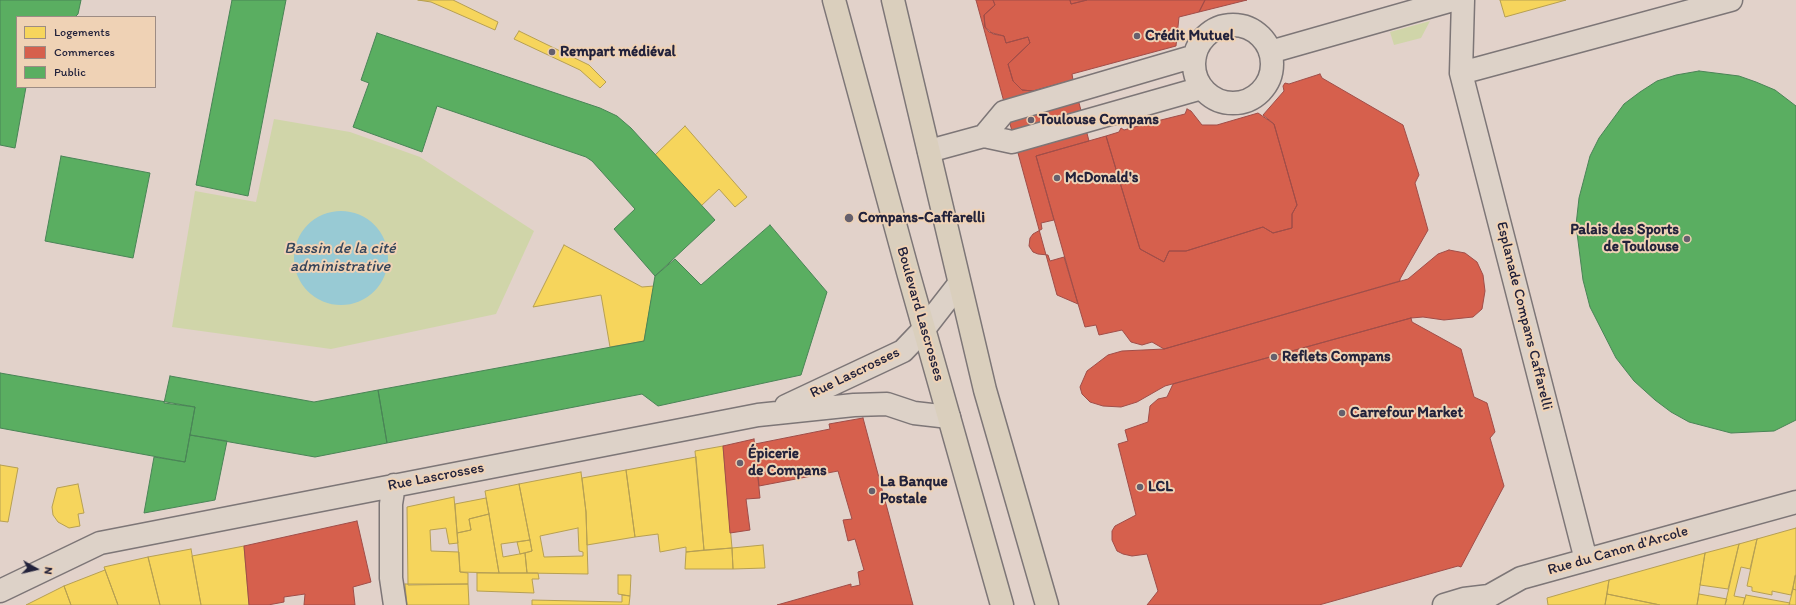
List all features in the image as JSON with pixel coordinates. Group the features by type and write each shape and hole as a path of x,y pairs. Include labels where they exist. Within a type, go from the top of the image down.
{"main road":[{"name":"Boulevard Lascrosses","path":"834,0 924,329 1002,605"},
{"path":"892,0 985,390 1047,605"}],"street":[{"path":"1270,52 1453,0"},
{"name":"Esplanade Compans Caffarelli","path":"1463,0 1461,73 1586,560"},
{"path":"1461,73 1731,0"},
{"path":"1231,25 1248,28 1262,38 1270,52 1272,66 1269,79 1262,91 1251,99 1238,103 1224,102 1212,97 1202,88 1195,73 1195,56 1202,40 1215,29 1231,25"},
{"path":"984,136 1004,112 1195,56"},
{"path":"929,151 984,136 1012,142 1202,88"},
{"name":"Rue Lascrosses","path":"773,413 903,351 924,329 959,284"},
{"name":"Rue Lascrosses","path":"0,591 100,543 773,413 854,405 887,404 914,413 949,417"},
{"path":"394,485 391,504 391,526 394,605"},
{"name":"Rue du Canon d'Arcole","path":"1444,605 1464,599 1492,602 1521,578 1796,502"}],"green space":[{"path":"1430,21 1421,38 1394,45 1390,32"},
{"path":"274,119 350,132 420,157 534,231 496,314 331,349 172,327 195,191 256,202"}],"water":[{"name":"Bassin de la cité administrative","path":"341,211 359,215 374,225 384,240 388,258 384,276 374,291 359,301 341,305 323,301 308,291 298,276 294,258 298,240 308,225 323,215"}],"building: Logements":[{"path":"418,0 453,0 498,22 495,30 431,2"},
{"path":"1500,0 1566,0 1505,17"},
{"name":"Rempart médiéval","path":"519,31 589,65 606,82 600,88 580,70 514,39"},
{"path":"685,126 747,197 735,207 719,189 701,206 655,155"},
{"path":"564,245 642,287 654,286 644,341 610,347 601,295 533,307"},
{"path":"723,446 732,548 704,550 695,451"},
{"path":"696,457 704,550 686,552 686,547 660,552 658,534 635,537 626,470"},
{"path":"0,465 18,468 8,522 0,521"},
{"path":"626,470 635,537 587,545 586,512 582,478"},
{"path":"581,472 586,512 588,574 527,573 525,553 532,551 519,484","holes":["578,528 579,551 583,552 583,556 544,557 540,536"]},
{"path":"78,484 84,513 78,514 80,526 69,528 58,522 53,515 52,507 57,488"},
{"path":"519,484 530,540 501,544 503,557 525,553 527,573 499,573 485,491"},
{"path":"454,497 458,543 449,544 446,528 430,530 431,551 459,552 460,572 468,573 468,584 408,585 407,507"},
{"path":"486,498 489,514 469,519 471,530 457,533 455,504"},
{"path":"489,514 499,573 460,572 457,533 471,530 469,519"},
{"path":"1796,528 1796,574 1791,595 1772,591 1772,595 1752,591 1752,587 1747,586 1757,539"},
{"path":"1757,539 1750,569 1741,567 1734,596 1745,598 1743,605 1725,605 1739,544"},
{"path":"530,540 532,551 520,554 517,542"},
{"path":"1739,544 1728,589 1700,585 1705,553"},
{"path":"763,545 765,568 733,569 732,548"},
{"path":"244,546 249,605 201,605 192,556"},
{"path":"732,548 733,569 685,569 686,552"},
{"path":"191,549 201,605 160,605 148,557"},
{"path":"1705,553 1697,605 1660,605 1607,594 1609,580"},
{"path":"148,557 160,605 118,605 104,567"},
{"path":"105,570 118,605 71,605 64,586"},
{"path":"477,573 538,573 539,579 532,579 534,593 477,591"},
{"path":"618,575 631,575 630,596 618,594"},
{"path":"1796,576 1796,590 1793,589"},
{"path":"1609,580 1605,605 1548,605 1547,598"},
{"path":"405,584 468,584 469,605 407,605"},
{"path":"64,586 71,605 26,605"},
{"path":"1793,589 1796,590 1796,605 1789,605"},
{"path":"1607,594 1660,605 1605,605"},
{"path":"1699,594 1727,599 1725,605 1697,605"},
{"path":"622,595 630,596 629,605 532,605 532,600 622,602"},
{"path":"1746,595 1790,603 1789,605 1743,605"}],"building: Commerces":[{"path":"976,0 993,0 995,5 984,15 985,27 989,32 1004,36 1006,43 1028,37 1030,43 1008,64 1013,81 1022,90 1033,91 1073,80 1089,141 1036,156 1078,304 1057,295"},
{"path":"993,0 1070,0 1071,4 1087,0 1205,0 1199,12 1179,17 1176,46 1072,74 1073,80 1033,91 1022,90 1013,81 1008,64 1030,43 1028,37 1006,43 1004,36 993,34 985,27 984,15 995,5"},
{"path":"1070,0 1087,0 1071,4"},
{"path":"1205,0 1247,0 1199,12"},
{"path":"1320,74 1322,78 1403,125 1419,175 1415,183 1428,230 1400,281 1164,349 1152,342 1142,345 1131,342 1122,330 1099,335 1096,325 1085,327 1064,257 1050,261 1048,255 1033,252 1029,246 1030,238 1033,234 1042,229 1041,223 1054,220 1036,156 1106,136 1140,249 1164,262 1169,251 1186,251 1263,227 1273,233 1292,228 1292,214 1297,205 1274,124 1263,115 1284,91 1283,86 1285,83 1289,84"},
{"path":"1187,109 1191,111 1202,125 1217,125 1258,113 1274,124 1297,205 1292,214 1292,228 1273,233 1263,227 1186,251 1169,251 1164,262 1140,249 1106,136 1119,132 1121,128 1124,130 1152,122 1154,119 1157,121 1185,114"},
{"path":"1449,250 1465,253 1477,262 1483,275 1485,291 1482,309 1473,317 1444,320 1423,317 1411,318 1165,386 1137,402 1121,407 1103,406 1090,402 1082,394 1080,387 1087,371 1108,355 1122,351 1164,349 1408,279 1438,254"},
{"path":"1411,318 1412,322 1461,349 1474,397 1487,403 1495,432 1490,438 1504,486 1461,567 1458,566 1319,605 1147,605 1158,591 1147,554 1132,556 1123,554 1117,551 1112,540 1112,531 1115,526 1136,515 1118,444 1128,441 1125,430 1148,422 1150,406 1158,399 1167,397 1173,384"},
{"path":"863,418 913,605 777,605 851,584 851,587 860,585 858,572 864,570 855,539 848,541 843,520 852,519 838,471 759,486 755,444 830,429 829,424"},
{"path":"754,439 760,498 746,499 750,530 730,533 723,446"},
{"path":"357,521 371,582 353,587 355,605 304,605 305,594 284,597 284,602 268,605 249,605 244,546"}],"building: Public":[{"path":"0,0 81,0 78,14 76,16 16,16 16,88 26,88 15,148 0,145"},
{"path":"232,0 286,0 248,196 196,185"},
{"path":"377,33 600,108 617,116 631,128 715,220 655,276 614,229 635,209 592,161 586,157 437,106 422,152 353,127 369,83 361,80"},
{"name":"Palais des Sports de Toulouse","path":"1699,71 1739,76 1756,82 1775,90 1796,106 1796,420 1774,431 1731,433 1689,422 1671,412 1655,400 1634,381 1616,358 1590,307 1583,280 1576,225 1579,198 1590,156 1599,138 1624,104 1640,92 1657,81 1676,75"},
{"path":"61,156 150,173 133,258 45,241"},
{"path":"770,225 827,292 801,375 658,406 642,394 387,443 378,390 644,341 655,276 675,259 701,285"},
{"path":"0,373 195,407 185,462 0,428"},
{"path":"170,376 314,402 378,390 387,443 315,457 190,435 195,407 164,403"},
{"path":"190,435 227,441 215,500 144,513 154,457 185,462"}],"place":[{"name":"Crédit Mutuel","path":"1137,36"},
{"name":"Rempart médiéval","path":"552,52"},
{"name":"Toulouse Compans","path":"1031,120"},
{"name":"McDonald's","path":"1057,178"},
{"name":"Compans-Caffarelli","path":"849,218"},
{"name":"Palais des Sports de Toulouse","path":"1687,239"},
{"name":"Reflets Compans","path":"1274,357"},
{"name":"Carrefour Market","path":"1342,413"},
{"name":"Épicerie de Compans","path":"740,463"},
{"name":"LCL","path":"1140,487"},
{"name":"La Banque Postale","path":"872,491"}]}
